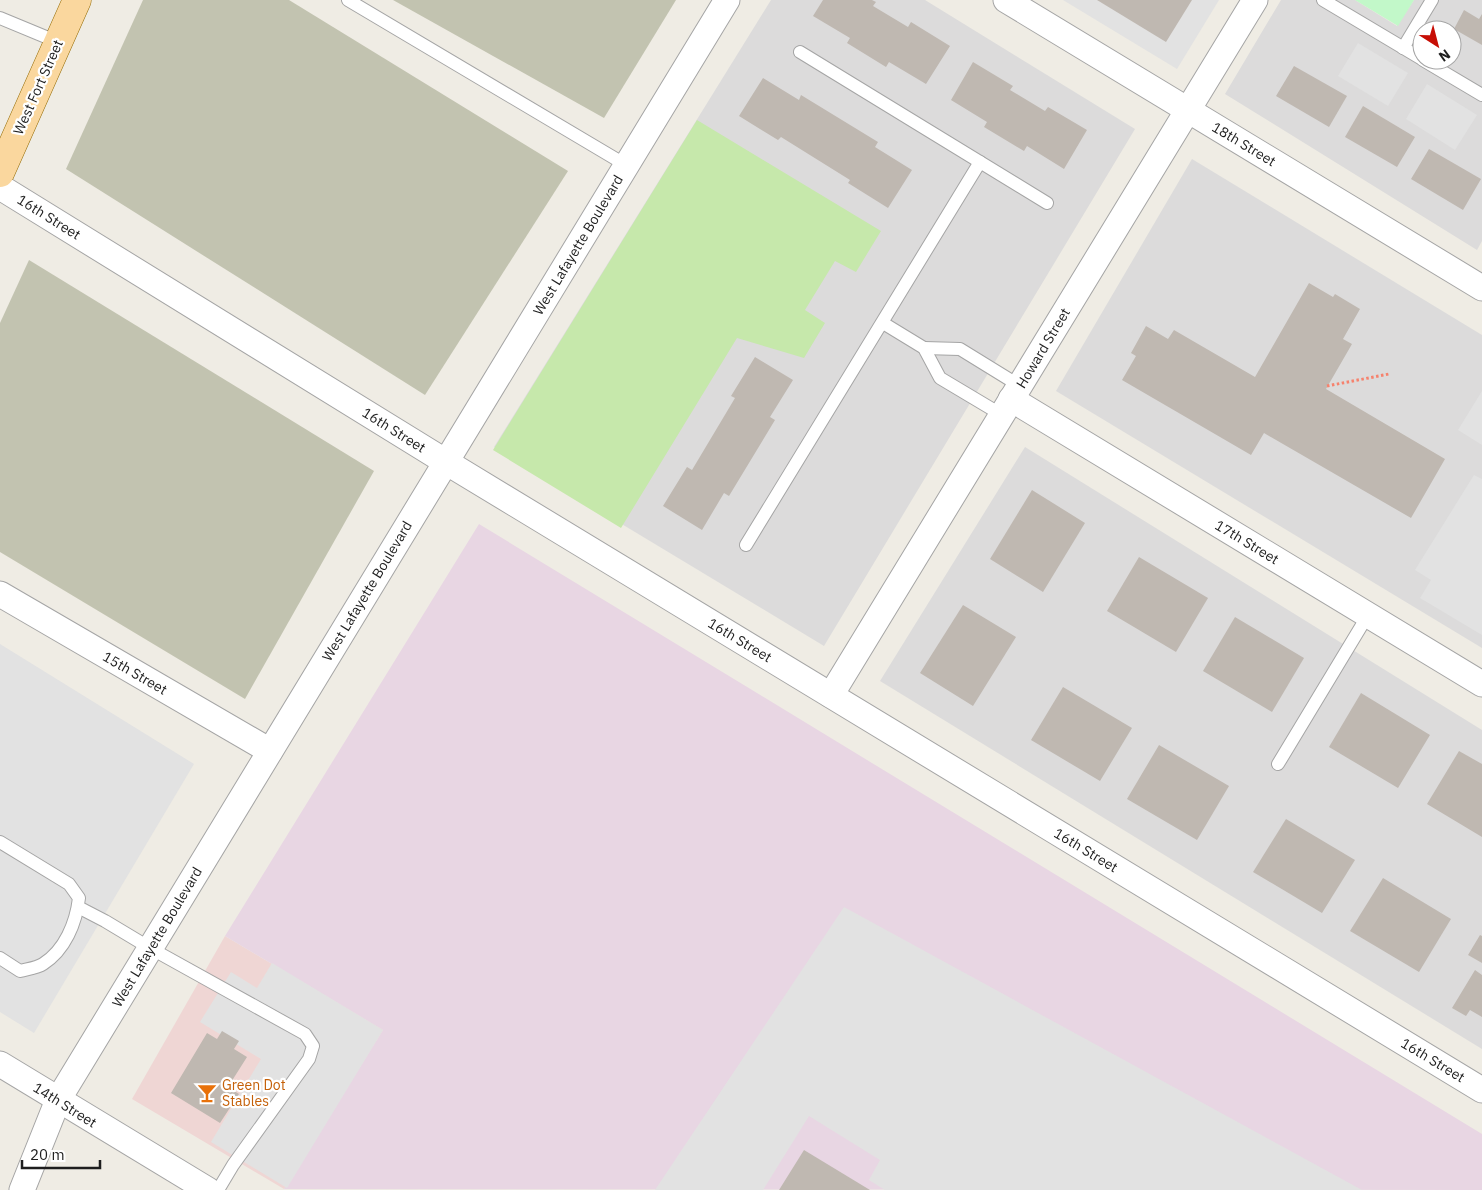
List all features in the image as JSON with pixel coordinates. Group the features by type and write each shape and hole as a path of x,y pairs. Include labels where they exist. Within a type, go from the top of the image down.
{"main road":[{"name":"West Fort Street","path":"0,173 77,0"}],"street":[{"name":"West Lafayette Boulevard","path":"22,1190 58,1100 727,0"},
{"name":"18th Street","path":"1006,0 1033,7 1188,110 1482,288"},
{"name":"Howard Street","path":"831,695 1255,0"},
{"name":"16th Street","path":"0,187 446,462 1482,1090"},
{"name":"17th Street","path":"1011,400 1482,684"},
{"name":"15th Street","path":"0,594 270,751"},
{"name":"14th Street","path":"0,1064 208,1190"}],"lane":[{"path":"348,0 626,165"},
{"path":"1323,0 1412,53"},
{"path":"1403,48 1432,0"},
{"path":"0,18 58,42"},
{"path":"800,52 1047,203"},
{"path":"1440,70 1482,95"},
{"path":"746,545 980,162"},
{"path":"883,323 924,348 960,349 1011,400"},
{"path":"924,348 940,378 1011,400"},
{"path":"1278,764 1368,615"},
{"path":"0,842 68,884 79,898 74,926 58,951 42,965 20,970 0,958"},
{"path":"78,907 305,1034 313,1046 309,1059 233,1165 218,1190"}],"path":[{"path":"1327,386 1389,374"}],"shaded area":[{"path":"143,0 289,0 568,171 425,395 66,169"},
{"path":"393,0 676,0 604,118"},
{"path":"771,0 925,0 1135,129 824,646 494,447"},
{"path":"1063,0 1219,0 1177,69"},
{"path":"1281,0 1355,0 1397,26 1414,0 1482,0 1482,241 1477,250 1225,94"},
{"path":"1358,43 1408,73 1388,106 1338,76"},
{"path":"1427,84 1477,115 1455,150 1406,119"},
{"path":"1192,159 1482,335 1482,648 1056,391"},
{"path":"29,260 374,471 245,699 0,552 0,323"},
{"path":"1482,391 1482,445 1458,430"},
{"path":"1025,447 1482,730 1482,1049 880,681"},
{"path":"1474,475 1482,479 1482,635 1420,598 1431,580 1415,570"},
{"path":"479,524 1482,1134 1482,1190 284,1189 383,1030 225,936"},
{"path":"0,644 194,764 34,1033 0,1012"},
{"path":"844,907 1362,1190 885,1190 869,1180 880,1160 809,1116 763,1190 655,1190"},
{"path":"225,936 383,1030 284,1189 132,1099"},
{"path":"272,963 383,1030 287,1188 211,1142 261,1059 200,1022 231,972 257,988"}],"green space":[{"path":"1355,0 1414,0 1398,26"},
{"path":"697,120 881,231 856,272 835,261 805,310 825,323 804,358 737,338 621,528 493,450"}],"building":[{"path":"823,0 872,0 876,2 873,6 908,27 911,22 950,46 926,84 889,62 886,67 847,43 850,38 813,16"},
{"path":"1097,0 1192,0 1166,42"},
{"path":"1464,10 1479,19 1482,14 1482,45 1462,34 1462,20 1459,20"},
{"path":"973,62 1013,86 1010,90 1045,111 1048,107 1087,130 1064,169 1027,146 1024,151 984,127 987,122 951,100"},
{"path":"1294,66 1347,96 1329,127 1276,96"},
{"path":"763,78 799,100 801,95 878,142 875,147 912,170 888,208 848,183 850,180 781,137 778,140 739,116"},
{"path":"1363,106 1415,137 1397,167 1345,137"},
{"path":"1429,149 1481,179 1463,210 1411,179"},
{"path":"1309,283 1333,297 1335,294 1360,309 1343,339 1352,344 1326,389 1445,459 1411,518 1264,433 1251,455 1122,380 1136,356 1131,353 1146,326 1168,339 1174,330 1255,377"},
{"path":"755,357 793,380 770,417 775,420 729,496 724,493 702,530 663,506 687,467 692,470 735,398 731,396"},
{"path":"1032,490 1085,523 1043,592 990,559"},
{"path":"1139,557 1208,598 1176,652 1107,611"},
{"path":"963,605 1016,637 973,706 920,673"},
{"path":"1235,617 1304,658 1272,712 1203,671"},
{"path":"1063,687 1132,728 1100,781 1031,740"},
{"path":"1361,693 1430,735 1398,788 1329,747"},
{"path":"1159,745 1229,786 1197,840 1127,799"},
{"path":"1459,751 1482,764 1482,837 1427,804"},
{"path":"1286,819 1355,860 1322,913 1253,872"},
{"path":"1383,878 1451,919 1419,972 1350,931"},
{"path":"1480,935 1482,936 1482,963 1468,955"},
{"path":"1475,970 1482,975 1482,1017 1470,1010 1466,1016 1452,1008"},
{"path":"222,1031 239,1041 234,1049 247,1057 228,1087 239,1094 220,1123 171,1093 207,1033 217,1039"},
{"path":"804,1150 870,1190 779,1190"}],"place":[{"name":"Green Dot Stables","path":"207,1093"}]}
